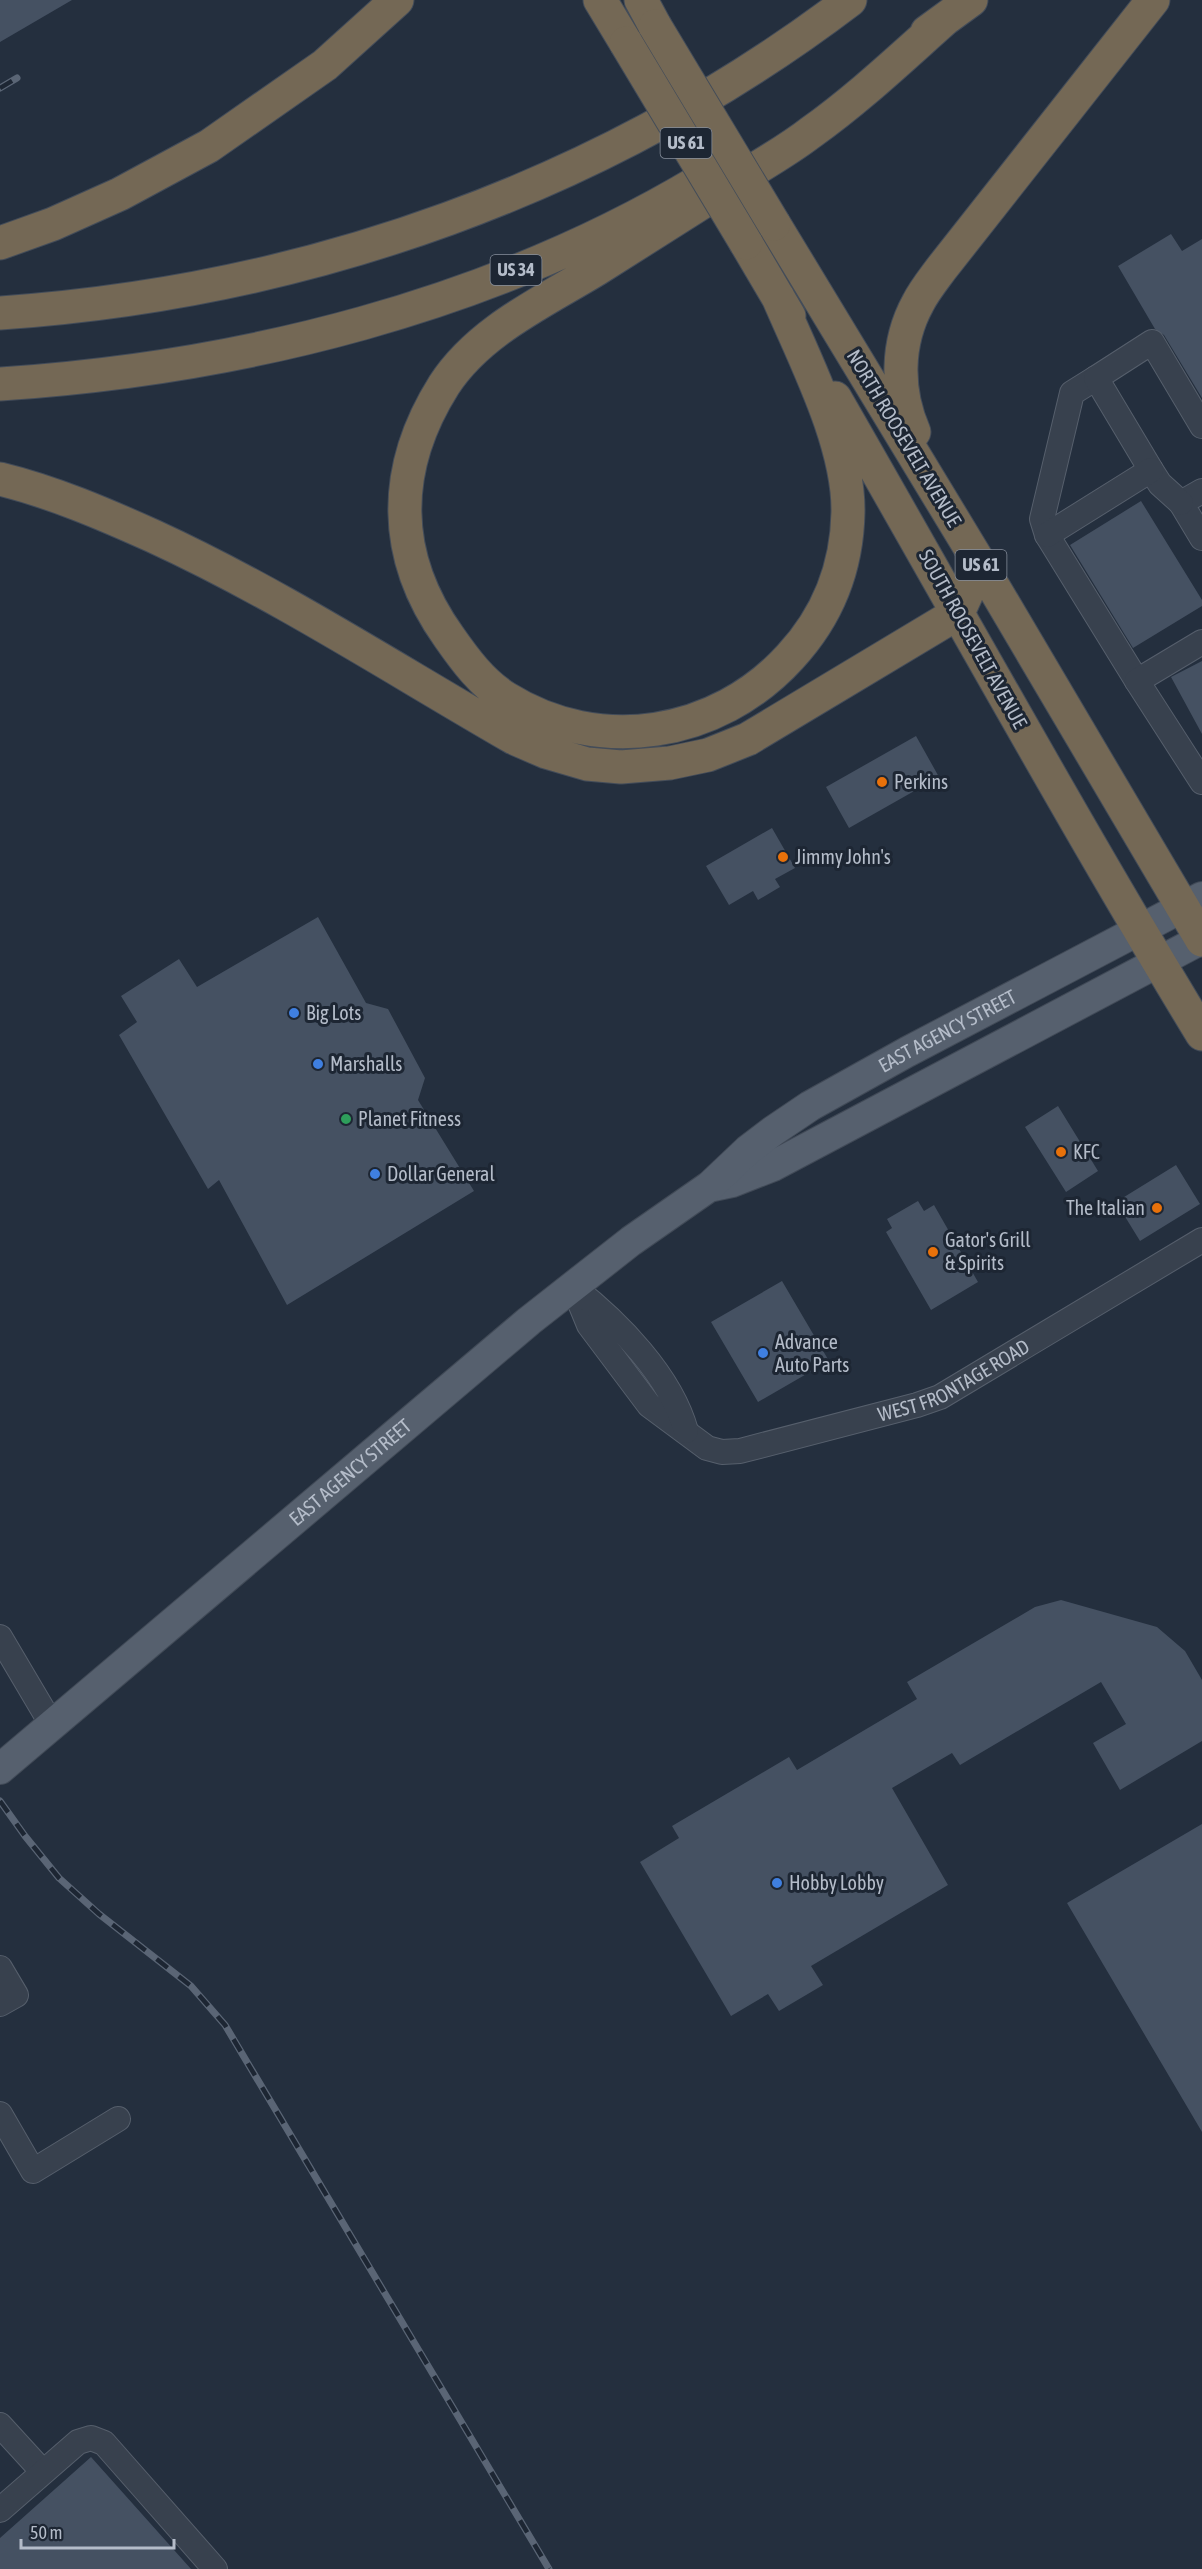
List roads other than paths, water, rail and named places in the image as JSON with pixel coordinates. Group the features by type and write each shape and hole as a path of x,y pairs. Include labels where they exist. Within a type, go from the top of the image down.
{"highway":[{"path":"0,243 52,224 120,194 209,146 324,65 397,0"},
{"name":"SOUTH ROOSEVELT AVENUE","path":"600,0 778,297 1139,930 1202,1035"},
{"path":"0,313 117,301 222,284 321,261 424,228 533,185 606,152 667,120 744,75 850,0"},
{"name":"US 34","path":"0,384 175,365 249,351 410,309 485,283 623,222 689,187 777,134 971,0"},
{"path":"950,514 904,410 900,372 904,339 917,303 941,269 1153,0"},
{"name":"NORTH ROOSEVELT AVENUE","path":"648,13 980,564 1192,902 1202,939"},
{"path":"778,297 825,407 843,470 848,510 845,547 826,610 800,646 765,682 748,695 685,724 646,731 608,732 573,727 540,715 505,697 480,677 434,616 417,581 405,539 405,495 412,456 426,419 445,383 470,353 497,330 657,232 810,133 876,81 945,19"},
{"path":"0,479 123,522 233,574 514,738 546,752 587,764 621,767 670,763 708,754 738,743 958,613 980,564"}],"main road":[{"name":"EAST AGENCY STREET","path":"0,1769 573,1286 631,1241 710,1186 748,1150 810,1106 907,1052 1192,902"},
{"name":"EAST AGENCY STREET","path":"710,1186 732,1182 773,1166 1202,939"}],"street":[{"path":"1202,426 1152,342 1072,393 1042,519 1047,535 1202,782"},
{"path":"1096,378 1160,484 1181,503 1202,538"},
{"path":"1047,535 1151,470"},
{"path":"1181,503 1202,491"},
{"path":"1137,681 1202,642"},
{"name":"WEST FRONTAGE ROAD","path":"573,1286 603,1310 618,1326 665,1385 681,1411 686,1431 707,1448 722,1452 740,1451 940,1397 1202,1240"},
{"path":"0,1637 52,1725"},
{"path":"0,1968 16,1995 0,2004"},
{"path":"0,2114 33,2171 118,2119"},
{"path":"0,2425 43,2472"},
{"path":"0,2510 78,2442 91,2439 104,2443 215,2569"}],"railway":[{"path":"0,88 17,78"},
{"path":"0,1801 59,1878 99,1914 191,1986 225,2025 549,2569"}],"place":[{"name":"Perkins","path":"882,782"},
{"name":"Jimmy John's","path":"783,857"},
{"name":"Big Lots","path":"294,1013"},
{"name":"Marshalls","path":"318,1064"},
{"name":"Planet Fitness","path":"346,1119"},
{"name":"KFC","path":"1061,1152"},
{"name":"Dollar General","path":"375,1174"},
{"name":"The Italian","path":"1157,1208"},
{"name":"Gator's Grill & Spirits","path":"933,1252"},
{"name":"Advance Auto Parts","path":"763,1353"},
{"name":"Hobby Lobby","path":"777,1883"}]}
